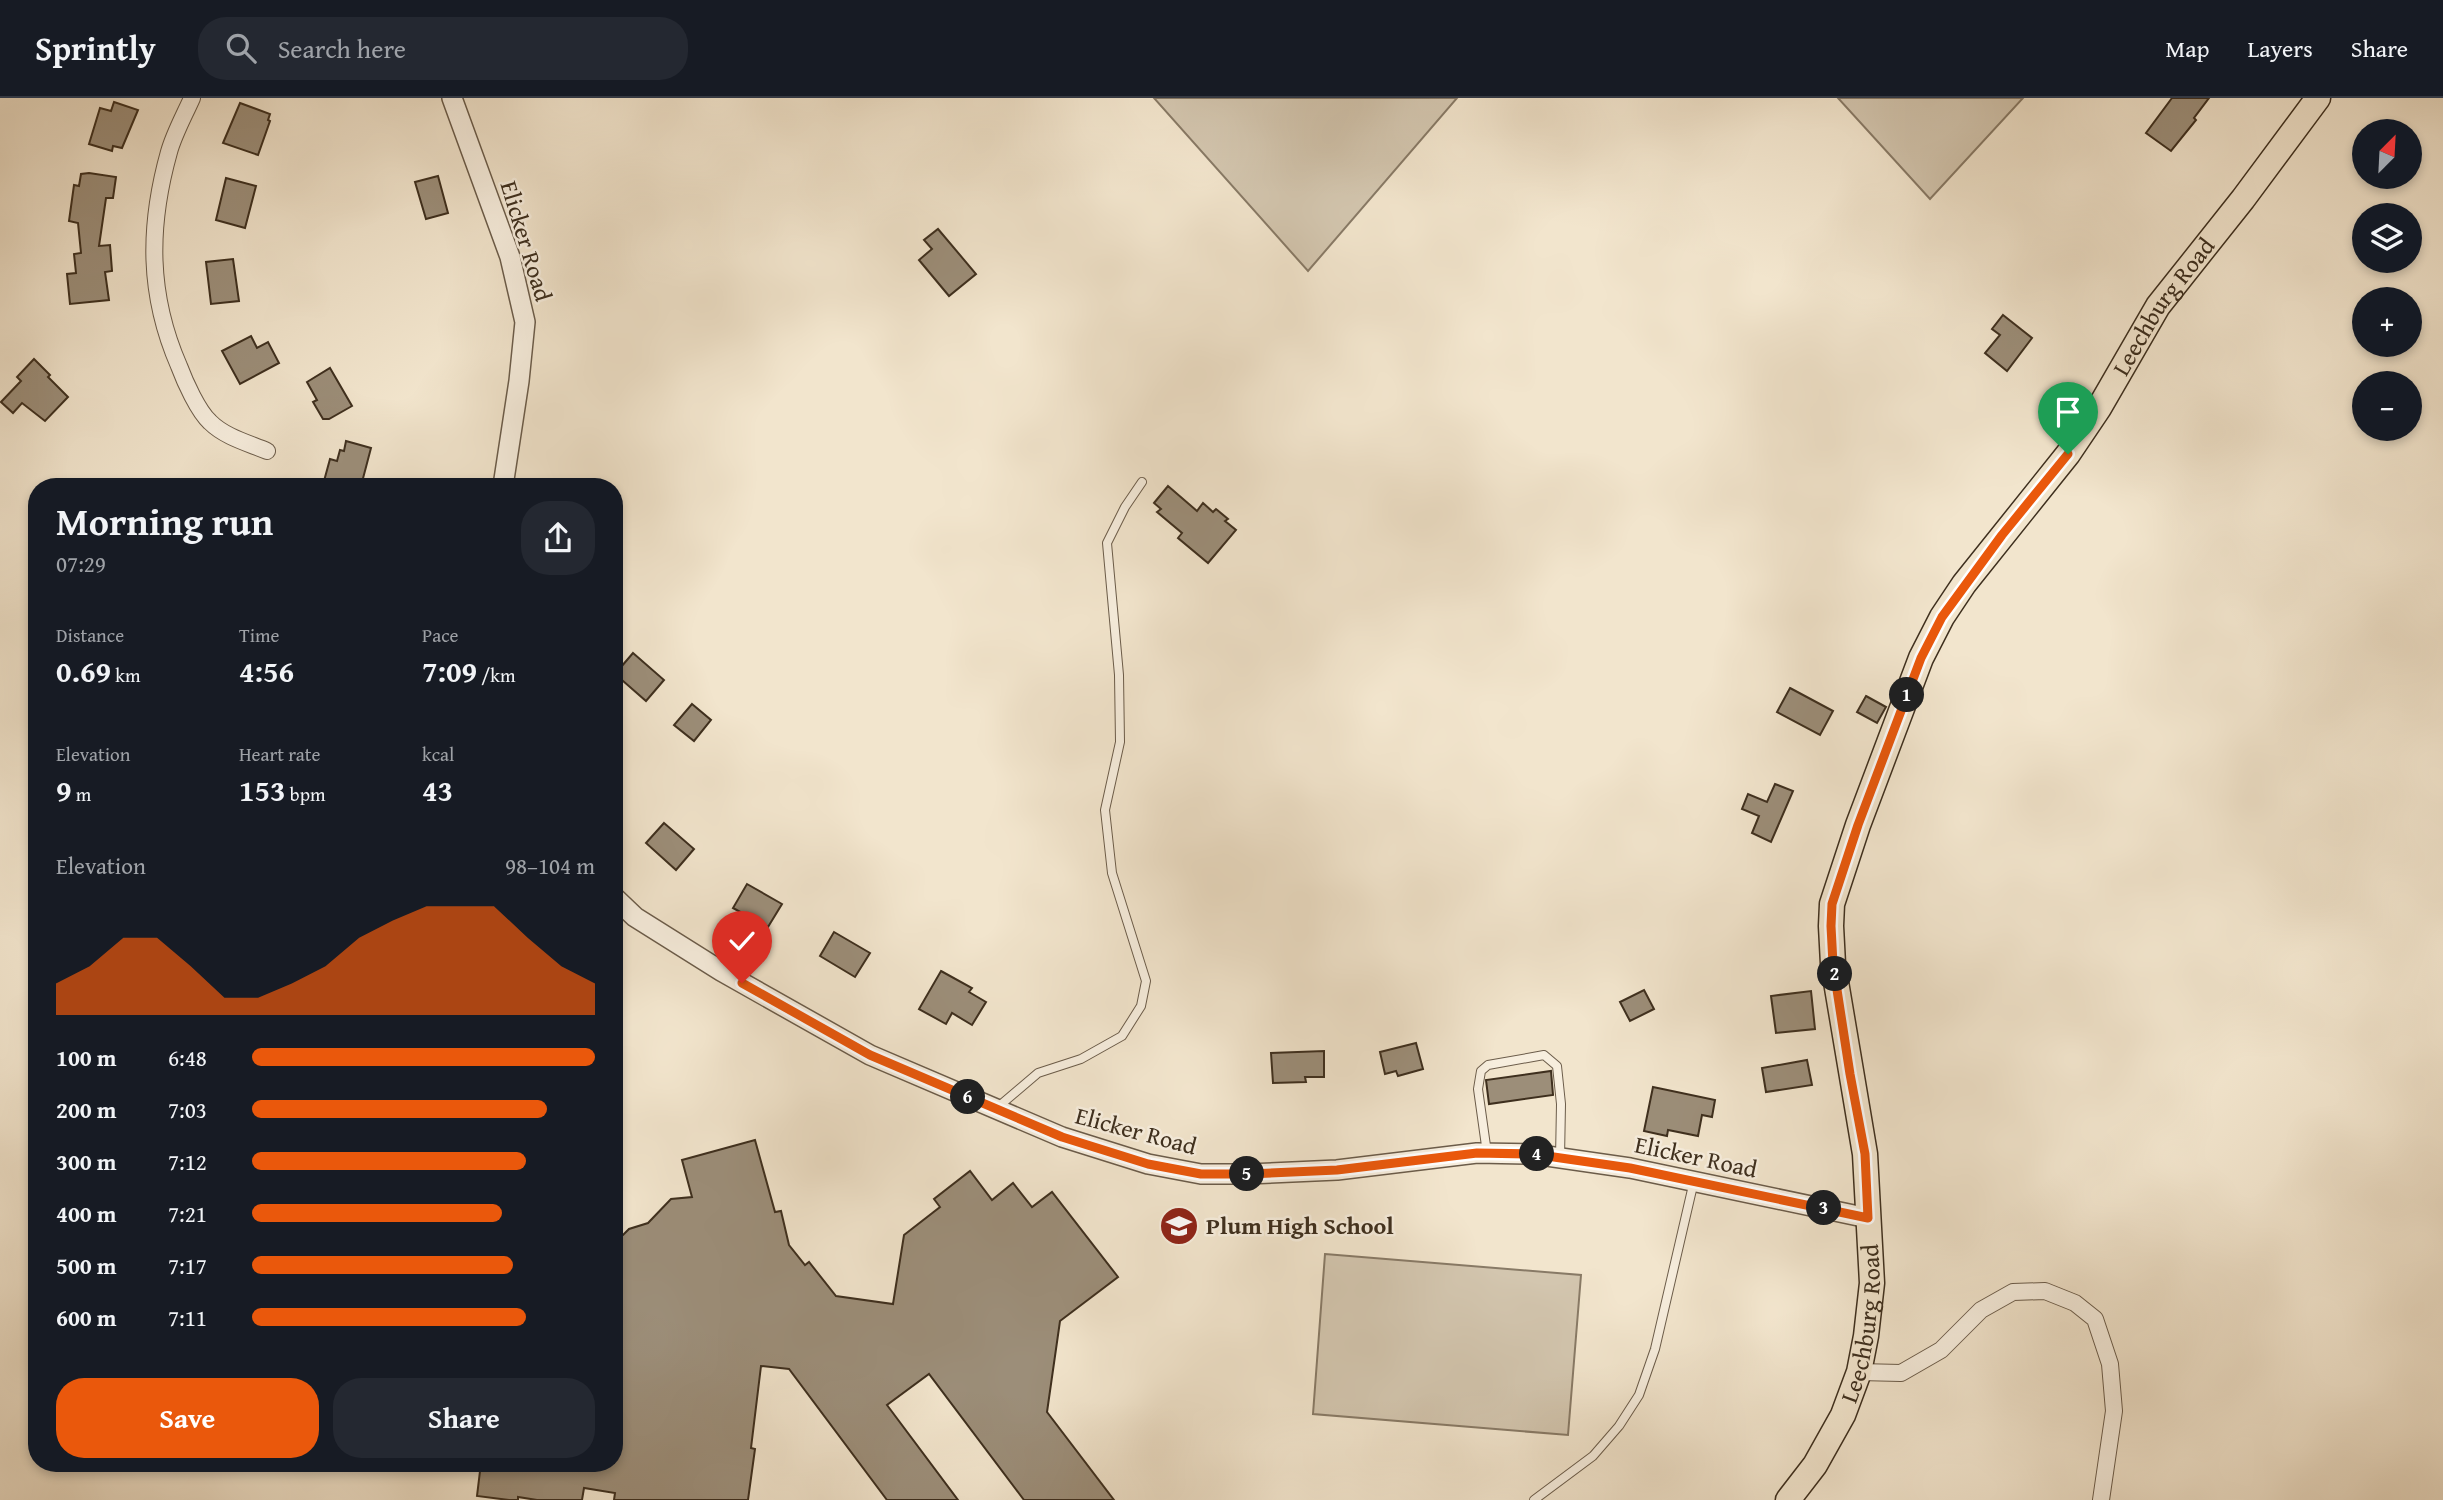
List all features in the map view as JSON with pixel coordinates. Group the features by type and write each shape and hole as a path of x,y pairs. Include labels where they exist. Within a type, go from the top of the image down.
{"main road":[{"name":"Leechburg Road","path":"1788,1500 1815,1465 1843,1415 1859,1372 1872,1283 1865,1154 1833,964 1832,904 1858,825 1921,658 1942,617 1964,584 2068,454 2099,408 2158,306 2243,199 2318,98"}],"street":[{"path":"192,98 170,150 155,225 153,267 165,335 184,380 209,422 233,438 267,451"},
{"name":"Elicker Road","path":"452,98 510,257 525,323 504,478"},
{"name":"Elicker Road","path":"623,906 635,917 721,971 859,1049 1062,1137 1148,1164 1201,1174 1337,1170 1487,1153 1533,1154 1630,1168 1868,1218"},
{"path":"1859,1372 1901,1373 1941,1350 1981,1310 2013,1292 2045,1291 2075,1303 2095,1319 2110,1364 2114,1411 2101,1500"}],"lane":[{"path":"996,1109 1038,1073 1081,1059 1122,1036 1141,1006 1146,981 1112,873 1105,810 1120,742 1119,675 1107,543 1125,507 1142,482"},
{"path":"1487,1153 1478,1089 1480,1071 1488,1065 1544,1055 1557,1066 1561,1104 1560,1158"},
{"path":"1534,1500 1593,1456 1619,1426 1639,1395 1655,1349 1694,1181"}],"shaded area":[{"path":"1154,98 1457,98 1308,271"},
{"path":"1838,98 2023,98 1930,199"},
{"path":"1325,1254 1581,1275 1568,1435 1313,1414"}],"building":[{"path":"2172,98 2209,98 2194,118 2196,120 2171,151 2146,133"},
{"path":"114,102 138,110 122,148 113,146 112,151 89,144 100,108 111,111"},
{"path":"240,103 270,114 258,155 223,143"},
{"path":"81,174 116,177 113,198 106,198 99,246 110,245 112,271 105,272 109,300 70,304 67,274 76,273 74,254 81,253 78,223 69,221 74,185 79,186"},
{"path":"438,176 448,213 426,219 415,182"},
{"path":"226,178 256,186 245,228 216,220"},
{"path":"938,229 976,274 949,296 919,260 932,249 924,240"},
{"path":"233,259 239,301 211,304 206,262"},
{"path":"2003,315 2032,338 2007,371 1985,353 2000,335 1992,329"},
{"path":"251,336 257,348 268,342 279,363 240,384 222,351"},
{"path":"34,359 68,397 45,421 22,403 13,413 1,402 21,381 17,377"},
{"path":"330,368 352,406 329,419 323,419 313,402 317,400 307,382"},
{"path":"346,441 371,448 363,478 325,478 330,459 337,461 340,450 344,451"},
{"path":"1168,486 1197,511 1203,503 1213,512 1216,509 1236,530 1208,563 1178,538 1182,533 1157,512 1161,509 1154,503"},
{"path":"633,653 664,680 646,701 623,681 623,665"},
{"path":"1790,688 1833,711 1820,735 1777,712"},
{"path":"1866,696 1886,707 1877,723 1857,712"},
{"path":"692,704 711,720 694,741 674,725"},
{"path":"1775,784 1793,791 1771,842 1752,833 1759,816 1742,809 1748,794 1767,802"},
{"path":"664,823 694,849 676,870 646,843"},
{"path":"747,884 782,904 768,927 733,908"},
{"path":"834,932 870,953 855,977 820,956"},
{"path":"941,971 972,988 969,992 986,1002 972,1025 952,1013 946,1024 919,1009"},
{"path":"1644,990 1654,1009 1630,1021 1620,1002"},
{"path":"1811,991 1815,1029 1776,1033 1771,996"},
{"path":"1416,1043 1423,1069 1398,1076 1396,1071 1385,1074 1380,1052"},
{"path":"1324,1051 1324,1077 1305,1077 1306,1082 1273,1083 1271,1053"},
{"path":"1807,1060 1812,1085 1766,1092 1762,1068"},
{"path":"1551,1071 1553,1095 1489,1104 1486,1080"},
{"path":"1653,1087 1715,1100 1712,1117 1702,1115 1698,1136 1668,1130 1667,1136 1644,1131"},
{"path":"755,1140 775,1212 781,1211 789,1245 805,1265 809,1262 836,1296 893,1304 904,1235 940,1207 934,1199 970,1171 992,1200 1013,1183 1032,1207 1052,1192 1118,1277 1060,1321 1047,1412 1114,1500 1024,1500 929,1374 887,1405 958,1500 887,1500 789,1369 761,1366 748,1500 614,1500 615,1493 584,1488 582,1500 537,1500 518,1497 518,1500 509,1500 477,1496 480,1472 623,1472 623,1235 629,1229 648,1223 671,1199 692,1197 682,1160"}],"place":[{"name":"Plum High School","path":"1179,1226"}],"route":[{"path":"742,983 870,1055 1062,1137 1148,1164 1201,1174 1248,1174 1337,1170 1477,1153 1533,1154 1630,1168 1868,1218 1865,1154 1833,964 1832,904 1858,825 1921,658 1942,617 1964,584 2068,454"}]}
